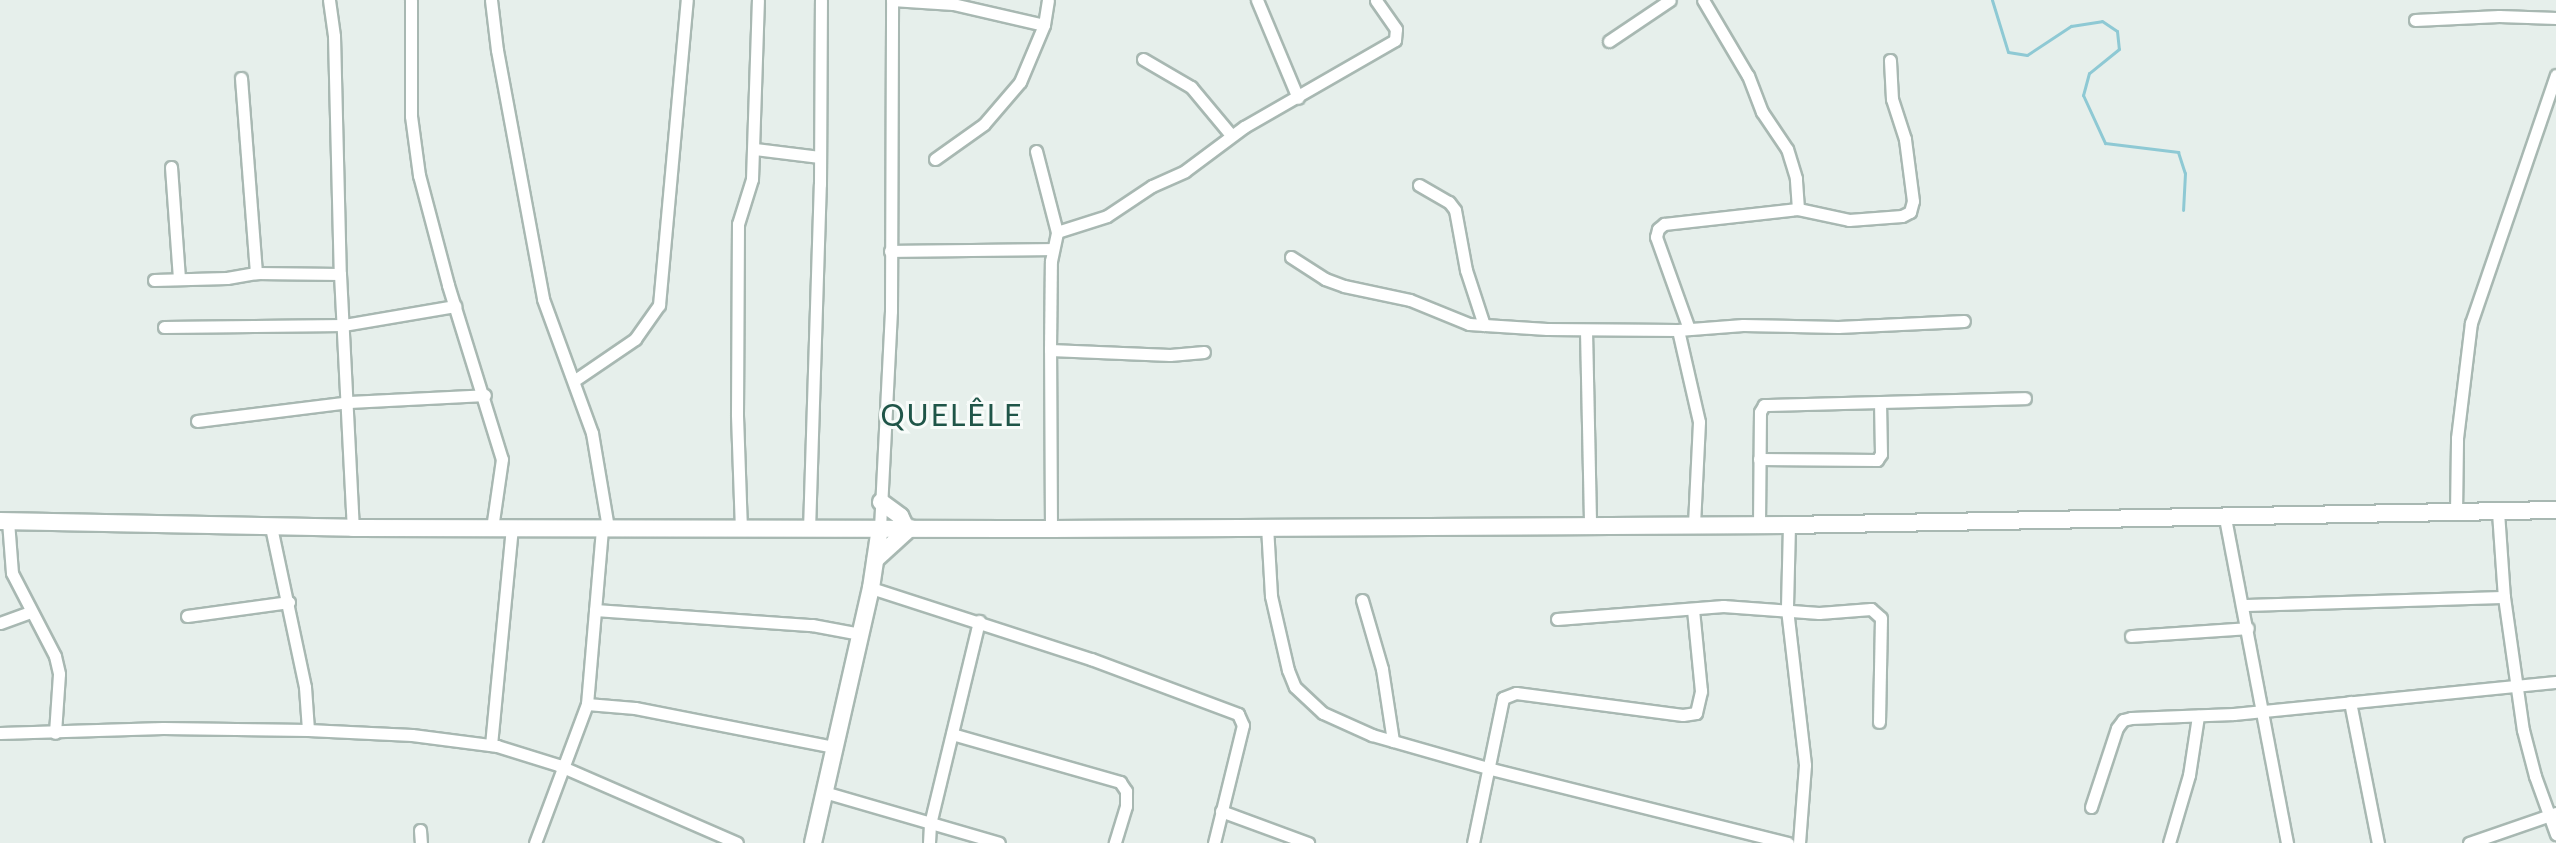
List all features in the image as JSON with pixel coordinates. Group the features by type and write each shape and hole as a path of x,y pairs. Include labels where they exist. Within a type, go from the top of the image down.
{"main road":[{"path":"855,528 881,504 900,516 908,528"},
{"path":"4,521 353,528 1051,529 1789,525 2556,510"},
{"path":"855,528 877,556"},
{"path":"813,843 871,588 880,528"},
{"path":"877,556 908,528"}],"street":[{"path":"329,0 336,80 340,274 349,402 353,528"},
{"path":"411,0 410,74 414,147 455,306 485,395 502,459 492,528"},
{"path":"491,0 497,50 543,299 575,380 600,467 605,528 587,704 566,768 535,843"},
{"path":"575,380 635,339 659,305 687,0"},
{"path":"741,530 737,414 738,224 750,188 755,149 758,0"},
{"path":"809,530 820,157 821,0"},
{"path":"880,528 888,396 892,0 953,4 1044,25"},
{"path":"935,159 984,124 1020,82 1044,25 1048,0"},
{"path":"1257,0 1298,98"},
{"path":"1057,232 1107,216 1152,186 1185,171 1231,135 1395,40 1396,29 1376,0"},
{"path":"1609,41 1670,0"},
{"path":"1703,0 1748,76 1762,112 1787,149 1793,164 1798,209"},
{"path":"2415,20 2499,16 2556,18"},
{"path":"1143,59 1191,87 1231,135"},
{"path":"1694,524 1699,422 1683,330 1656,237 1658,229 1664,224 1798,209 1849,220 1902,216 1910,212 1913,201 1905,139 1892,99 1890,60"},
{"path":"2456,513 2457,438 2471,323 2556,75"},
{"path":"241,78 256,273"},
{"path":"755,149 820,157"},
{"path":"1036,151 1057,232 1052,249 1051,529"},
{"path":"171,167 179,278"},
{"path":"1419,185 1449,202 1455,210 1466,270 1484,325"},
{"path":"890,251 1052,249"},
{"path":"1291,257 1344,286 1410,300 1455,320 1484,325 1586,330 1683,330 1743,325 1925,325 1964,321"},
{"path":"154,280 209,279 256,273 340,274"},
{"path":"164,327 344,325 455,306"},
{"path":"1586,330 1590,526"},
{"path":"1050,350 1170,355 1204,352"},
{"path":"197,421 349,402 485,395"},
{"path":"1759,525 1760,412 1764,405 2025,398"},
{"path":"1759,459 1877,460 1881,454 1880,402"},
{"path":"2498,512 2504,597 2516,685 2535,776 2552,814 2556,834"},
{"path":"2225,518 2287,843"},
{"path":"4,521 12,573 55,656 59,674 55,733"},
{"path":"1789,525 1787,609 1805,765 1799,843"},
{"path":"1267,526 1271,596 1295,687 1323,713 1356,730 1491,769 1788,843"},
{"path":"271,527 305,687 308,730"},
{"path":"491,745 512,528"},
{"path":"871,588 979,621 1238,714 1243,725 1214,843"},
{"path":"2244,605 2504,597"},
{"path":"1362,600 1382,669 1393,741"},
{"path":"187,616 289,602"},
{"path":"1557,619 1751,606 1819,613 1871,609 1878,613 1879,722"},
{"path":"595,610 812,625 860,634"},
{"path":"1473,843 1491,769 1500,705 1507,695 1683,715 1696,713 1701,691 1693,610"},
{"path":"0,623 31,612"},
{"path":"929,843 930,824 979,621"},
{"path":"2131,636 2248,628"},
{"path":"2091,807 2123,720 2261,711 2556,682"},
{"path":"2350,702 2378,843"},
{"path":"587,704 635,708 833,747"},
{"path":"2169,843 2189,775 2198,716"},
{"path":"0,733 163,728 308,730 412,735 491,745 566,768 736,843"},
{"path":"952,734 1120,782 1126,791 1126,806 1115,843"},
{"path":"824,792 999,843"},
{"path":"1221,811 1308,843"},
{"path":"2469,843 2552,814"}],"waterway":[{"path":"1992,0 2008,52 2027,55 2071,26 2102,21 2117,31 2119,49 2089,73 2083,95 2105,143 2178,152 2185,173 2183,210"}],"district":[{"name":"QUELÊLE","path":"952,414"}]}
